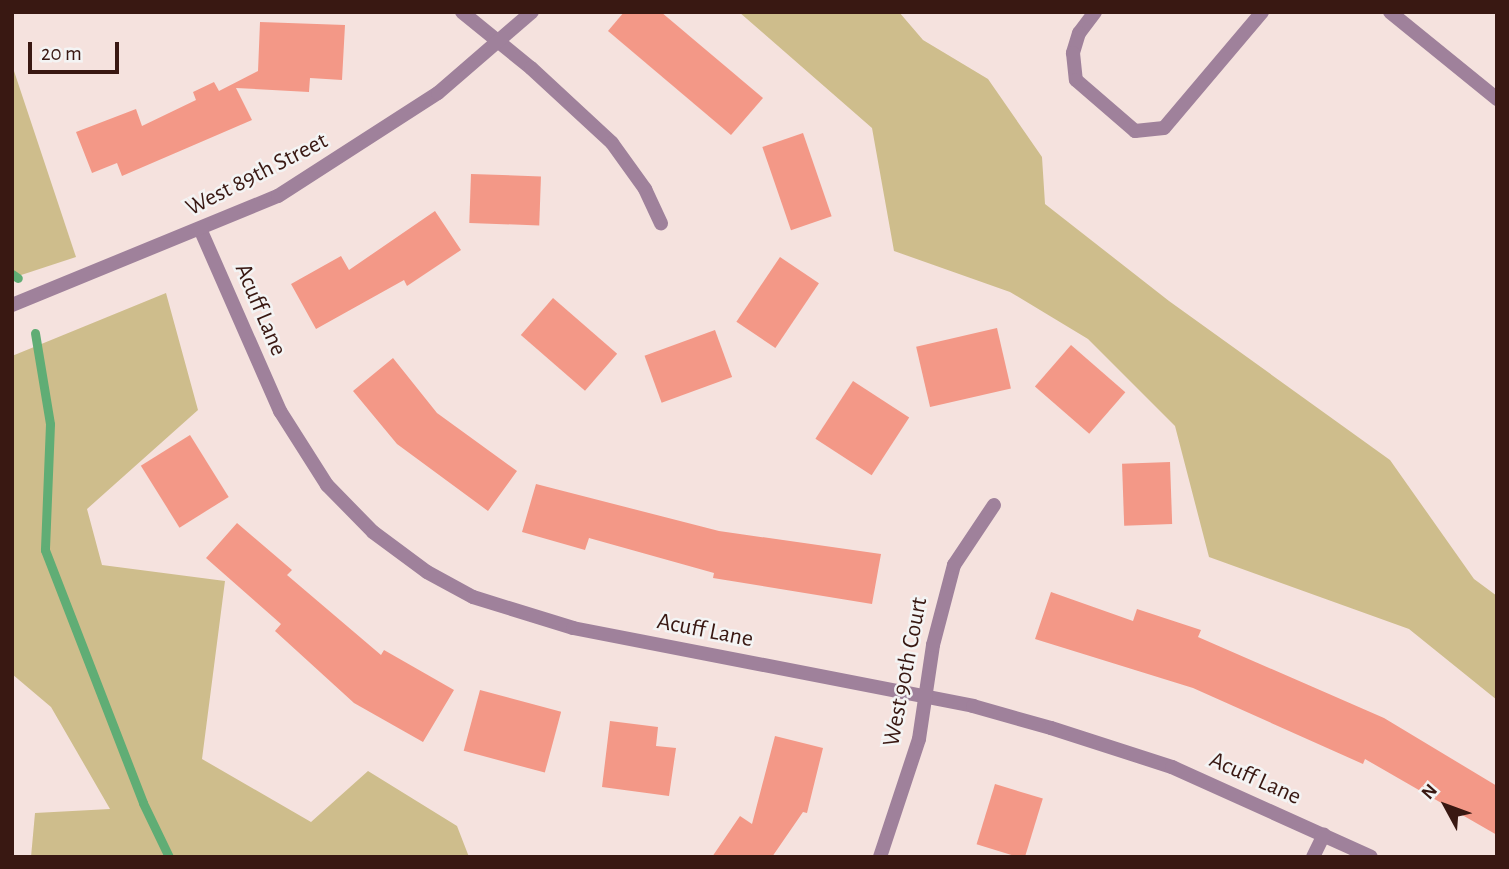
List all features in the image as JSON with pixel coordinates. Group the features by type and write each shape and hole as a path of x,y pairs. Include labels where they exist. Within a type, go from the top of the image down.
{"street":[{"path":"462,12 612,143 645,189 661,223"},
{"name":"West 89th Street","path":"12,305 201,231 278,196 356,150 439,93 532,12"},
{"path":"1096,12 1079,33 1073,53 1076,80 1135,131 1164,128 1262,12"},
{"path":"1390,12 1497,99"},
{"name":"Acuff Lane","path":"201,231 260,370 298,444 327,485 373,532 427,572 473,597 573,628 925,697 1051,728 1172,767 1371,857"},
{"name":"West 90th Court","path":"880,857 919,738 933,645 954,565 994,505"},
{"path":"1313,857 1324,834"}],"shaded area":[{"path":"739,12 899,12 923,40 988,79 1042,157 1045,204 1169,301 1390,460 1474,579 1497,596 1497,700 1409,629 1209,557 1175,426 1088,339 1010,292 894,251 872,128"},
{"path":"12,65 76,257 12,278"},
{"path":"166,293 198,410 87,509 102,565 225,581 202,759 311,822 368,771 457,826 469,857 31,857 35,813 110,809 51,707 12,674 12,356"}],"building":[{"path":"624,12 661,12 763,98 731,135 608,31"},
{"path":"260,22 345,25 342,80 310,78 309,92 236,88 252,120 122,176 117,163 92,173 76,132 136,109 142,126 196,100 193,92 214,82 219,91 258,71"},
{"path":"803,133 832,216 791,230 762,147"},
{"path":"471,174 541,176 539,225 469,223"},
{"path":"435,211 461,250 407,286 404,280 316,329 291,284 341,256 349,270"},
{"path":"780,257 819,283 775,348 736,322"},
{"path":"553,298 617,354 585,391 521,335"},
{"path":"997,328 1011,388 930,407 916,347"},
{"path":"715,330 732,377 662,403 645,356"},
{"path":"1071,345 1125,392 1089,434 1035,387"},
{"path":"393,358 437,413 517,471 488,511 397,444 353,391"},
{"path":"853,381 909,417 872,475 815,439"},
{"path":"190,435 229,497 179,528 141,466"},
{"path":"1170,462 1172,524 1124,526 1122,464"},
{"path":"536,484 719,531 881,554 872,604 713,578 714,573 589,538 585,550 522,532"},
{"path":"237,523 292,570 287,575 381,655 384,650 454,690 423,742 354,703 275,631 281,624 206,558"},
{"path":"1051,592 1133,621 1137,609 1201,630 1198,637 1384,718 1497,786 1497,835 1365,759 1363,764 1193,688 1035,639"},
{"path":"480,690 561,712 545,773 464,751"},
{"path":"610,721 658,727 656,746 676,748 669,796 602,787"},
{"path":"775,736 823,748 807,813 803,812 772,857 712,857 740,816 752,824"},
{"path":"995,784 1043,799 1025,857 977,844"}],"waterway":[{"path":"12,274 18,278"},
{"path":"35,333 50,424 45,550 143,803 169,857"}]}
